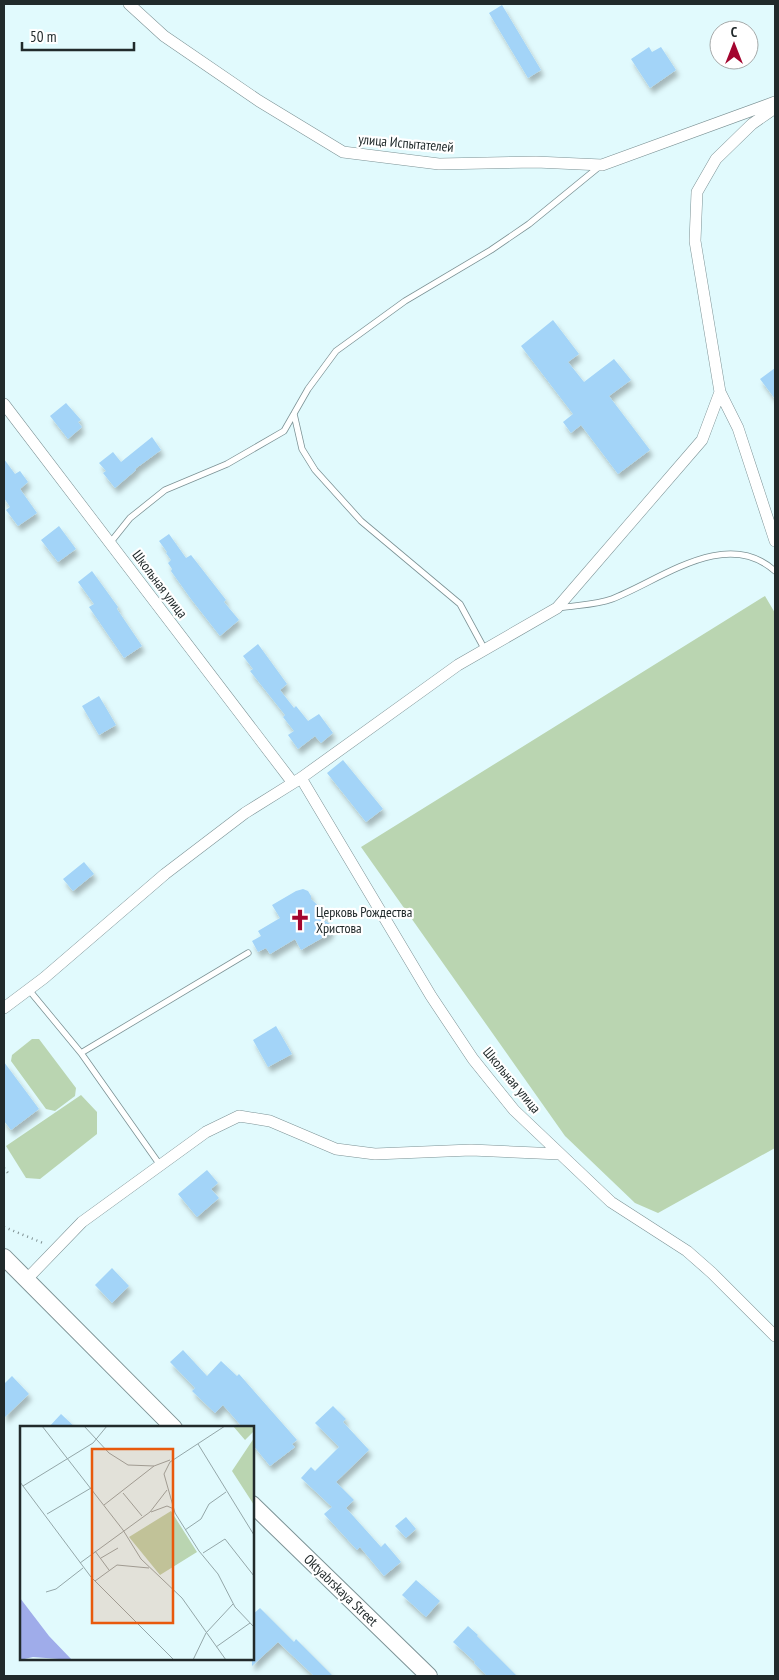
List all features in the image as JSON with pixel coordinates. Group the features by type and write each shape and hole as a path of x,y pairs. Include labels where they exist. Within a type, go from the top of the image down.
{"street":[{"name":"улица Испытателей","path":"129,4 164,36 259,101 343,152 439,164 536,162 602,165 775,102"},
{"path":"775,108 752,124 716,158 697,192 695,240 720,392 738,428 775,541"},
{"path":"4,1008 29,990 165,874 246,813 297,780 458,665 557,608 702,440 720,392"},
{"name":"Школьная улица","path":"4,404 110,543 297,780 431,996 473,1059 514,1110 611,1202 687,1251 712,1273 775,1336"},
{"path":"26,1280 82,1222 206,1132 239,1116 270,1121 336,1149 375,1154 471,1150 560,1154"},
{"path":"4,1257 172,1426"},
{"name":"Oktyabrskaya Street","path":"254,1506 429,1676"}],"lane":[{"path":"110,543 130,518 165,490 227,464 284,431 308,389 336,351 405,301 491,250 528,224 602,165"},
{"path":"294,414 302,449 315,470 361,521 460,604 485,650"},
{"path":"557,608 610,600 698,560 724,553 750,556 765,562 775,571"},
{"path":"81,1053 248,953"},
{"path":"29,990 81,1053 160,1165"}],"path":[{"path":"4,1168 8,1173"},
{"path":"4,1227 56,1249"}],"green space":[{"path":"765,596 775,613 775,1148 658,1213 635,1203 565,1136 361,847"},
{"path":"32,1039 39,1039 76,1088 75,1096 55,1111 46,1109 11,1061 12,1055"},
{"path":"81,1095 97,1112 97,1134 40,1179 26,1178 6,1146"}],"building":[{"path":"502,5 541,70 528,78 489,13"},
{"path":"649,47 652,52 661,47 676,70 650,88 631,59"},
{"path":"553,320 579,354 568,362 584,382 614,359 631,380 609,396 650,450 618,474 581,425 571,433 563,422 573,414 521,346"},
{"path":"775,368 775,399 760,379"},
{"path":"66,403 81,420 78,422 82,427 68,439 50,416"},
{"path":"152,437 161,450 135,469 115,488 103,473 106,471 99,463 113,452 121,462"},
{"path":"4,459 15,474 20,471 28,482 20,489 37,513 18,526 6,510 10,507 4,498"},
{"path":"59,526 76,549 58,562 41,540"},
{"path":"169,534 186,558 191,555 239,620 220,636 171,571 172,569 168,563 171,560 159,541"},
{"path":"92,571 118,607 117,609 142,646 124,658 89,607 94,604 78,582"},
{"path":"258,644 287,684 280,690 294,708 296,706 308,721 319,714 333,733 321,743 315,736 298,749 288,735 294,731 283,717 285,715 250,671 253,669 243,656"},
{"path":"99,696 116,725 99,735 82,706"},
{"path":"343,760 383,809 366,822 327,773"},
{"path":"84,862 94,874 73,891 63,879"},
{"name":"Церковь Рождества Христова","path":"303,889 308,891 311,899 323,910 325,921 330,924 329,934 301,950 295,939 270,954 266,948 258,952 252,941 261,936 258,931 280,918 272,905"},
{"path":"276,1026 292,1054 268,1067 253,1040"},
{"path":"4,1062 39,1109 11,1130 4,1121"},
{"path":"207,1170 218,1183 211,1189 219,1198 197,1217 178,1194"},
{"path":"112,1268 129,1286 112,1303 95,1285"},
{"path":"183,1350 207,1376 221,1361 237,1376 239,1374 297,1440 292,1444 295,1447 270,1466 254,1446 254,1426 241,1426 223,1405 215,1413 192,1391 195,1388 170,1362"},
{"path":"12,1376 29,1394 4,1418 4,1384"},
{"path":"333,1406 346,1419 343,1422 369,1450 336,1482 354,1500 346,1508 381,1547 385,1543 401,1562 384,1576 360,1547 357,1550 324,1514 332,1507 301,1478 311,1467 315,1471 339,1447 315,1423"},
{"path":"61,1414 74,1426 50,1426"},
{"path":"406,1517 416,1529 406,1538 395,1526"},
{"path":"416,1580 440,1601 426,1617 402,1595"},
{"path":"260,1608 294,1642 296,1639 333,1676 314,1676 278,1642 252,1666 252,1660 254,1660 254,1613"},
{"path":"468,1626 517,1676 487,1676 453,1642"}],"place":[{"name":"Церковь Рождества Христова","path":"300,920"}]}
